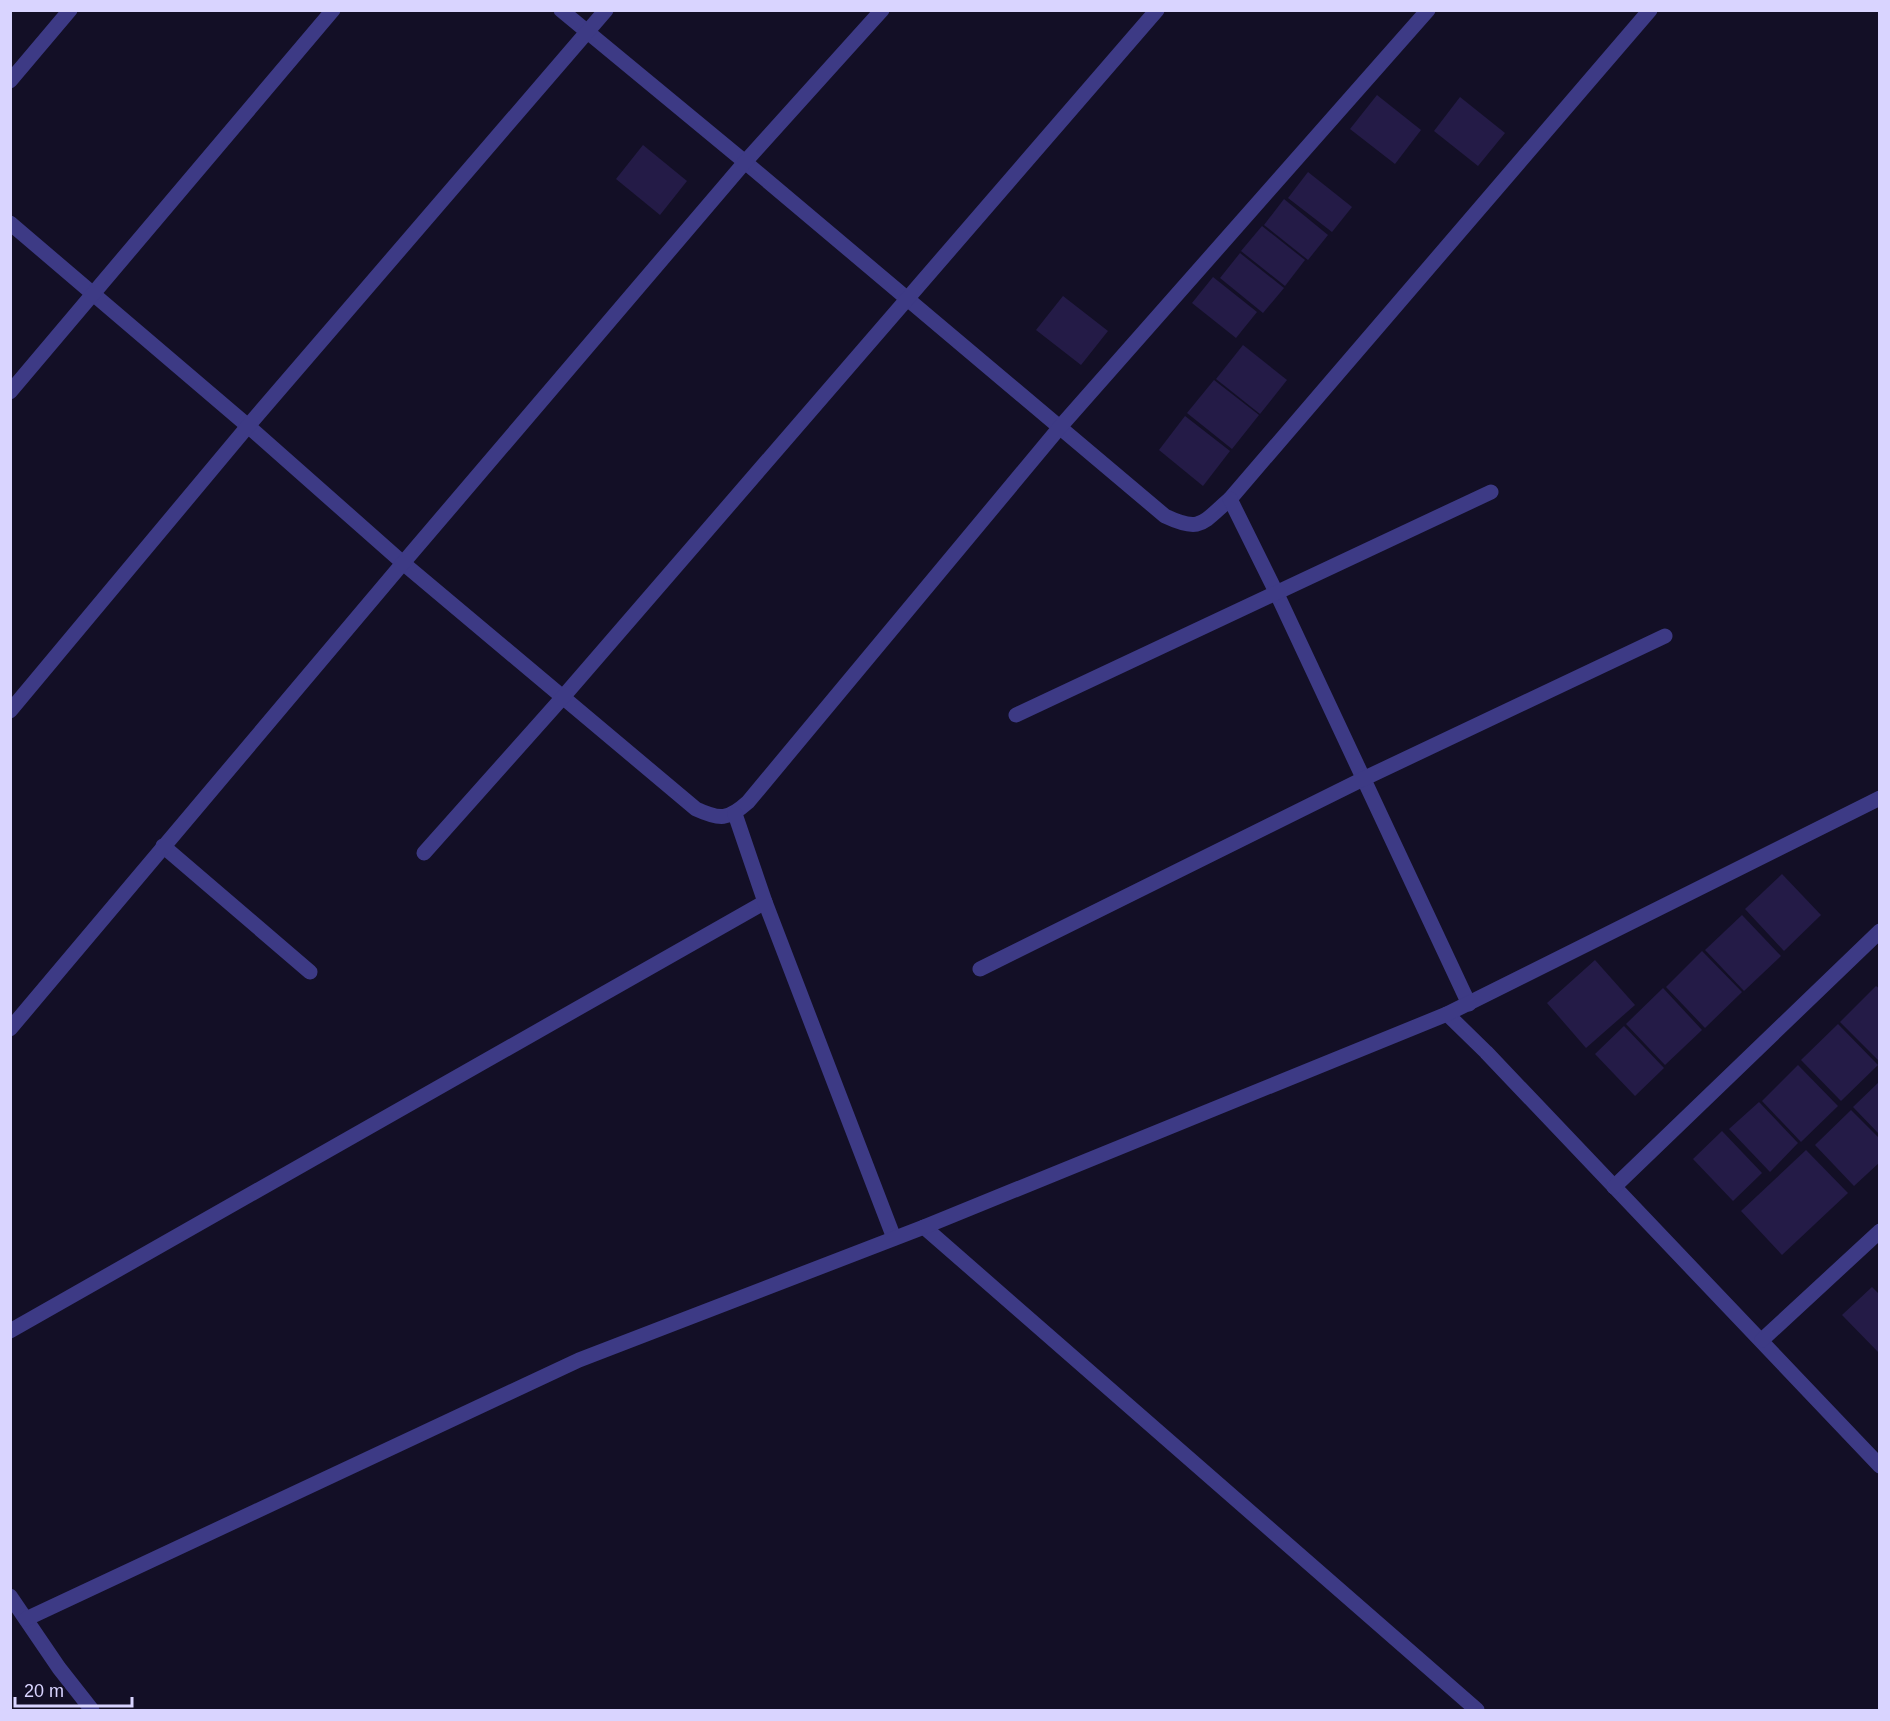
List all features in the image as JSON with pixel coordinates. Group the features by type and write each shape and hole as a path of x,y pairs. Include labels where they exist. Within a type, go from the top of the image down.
{"street":[{"path":"10,81 70,10"},
{"path":"10,392 333,10"},
{"path":"561,10 1165,516 1186,526 1201,523 1230,499 1650,10"},
{"path":"10,711 248,426 606,10"},
{"path":"10,1029 745,162 882,10"},
{"path":"424,853 1157,10"},
{"path":"10,222 248,426 403,563 696,809 717,818 735,814 748,802 1060,428 1428,10"},
{"path":"1016,715 1491,492"},
{"path":"1230,499 1277,594 1469,1004"},
{"path":"980,969 1363,779 1665,636"},
{"path":"26,1619 579,1360 924,1227 1469,1004 1880,798"},
{"path":"735,814 765,902 894,1238"},
{"path":"164,846 310,972"},
{"path":"10,1331 765,902"},
{"path":"1614,1186 1880,932"},
{"path":"1446,1014 1486,1052 1880,1466"},
{"path":"924,1227 1478,1710"},
{"path":"1762,1340 1880,1231"},
{"path":"10,1596 59,1668 92,1710"}],"building":[{"path":"1377,95 1421,130 1395,164 1350,129"},
{"path":"1460,97 1505,133 1478,166 1434,131"},
{"path":"643,145 687,181 660,215 616,179"},
{"path":"1308,172 1352,207 1332,232 1288,198"},
{"path":"1284,199 1328,235 1308,260 1264,225"},
{"path":"1262,226 1305,260 1285,286 1241,251"},
{"path":"1240,253 1284,288 1263,313 1220,278"},
{"path":"1213,277 1257,312 1236,338 1192,303"},
{"path":"1063,296 1108,331 1081,365 1036,330"},
{"path":"1243,345 1287,380 1260,414 1216,379"},
{"path":"1214,380 1259,415 1232,449 1187,413"},
{"path":"1185,416 1230,451 1203,486 1159,450"},
{"path":"1782,874 1821,915 1784,951 1745,909"},
{"path":"1742,915 1781,956 1744,991 1705,950"},
{"path":"1702,951 1742,992 1705,1028 1666,987"},
{"path":"1595,960 1635,1005 1586,1048 1547,1003"},
{"path":"1876,986 1880,989 1880,1062 1840,1022"},
{"path":"1663,988 1702,1030 1665,1065 1626,1024"},
{"path":"1838,1024 1878,1065 1841,1101 1801,1060"},
{"path":"1624,1026 1664,1068 1635,1096 1595,1054"},
{"path":"1798,1065 1838,1106 1801,1142 1762,1101"},
{"path":"1880,1081 1880,1135 1853,1107"},
{"path":"1759,1102 1798,1143 1770,1172 1729,1129"},
{"path":"1851,1110 1880,1139 1880,1162 1854,1186 1815,1145"},
{"path":"1722,1131 1762,1173 1733,1201 1693,1159"},
{"path":"1806,1150 1848,1193 1782,1255 1741,1211"},
{"path":"1872,1287 1880,1295 1880,1354 1842,1315"}]}
